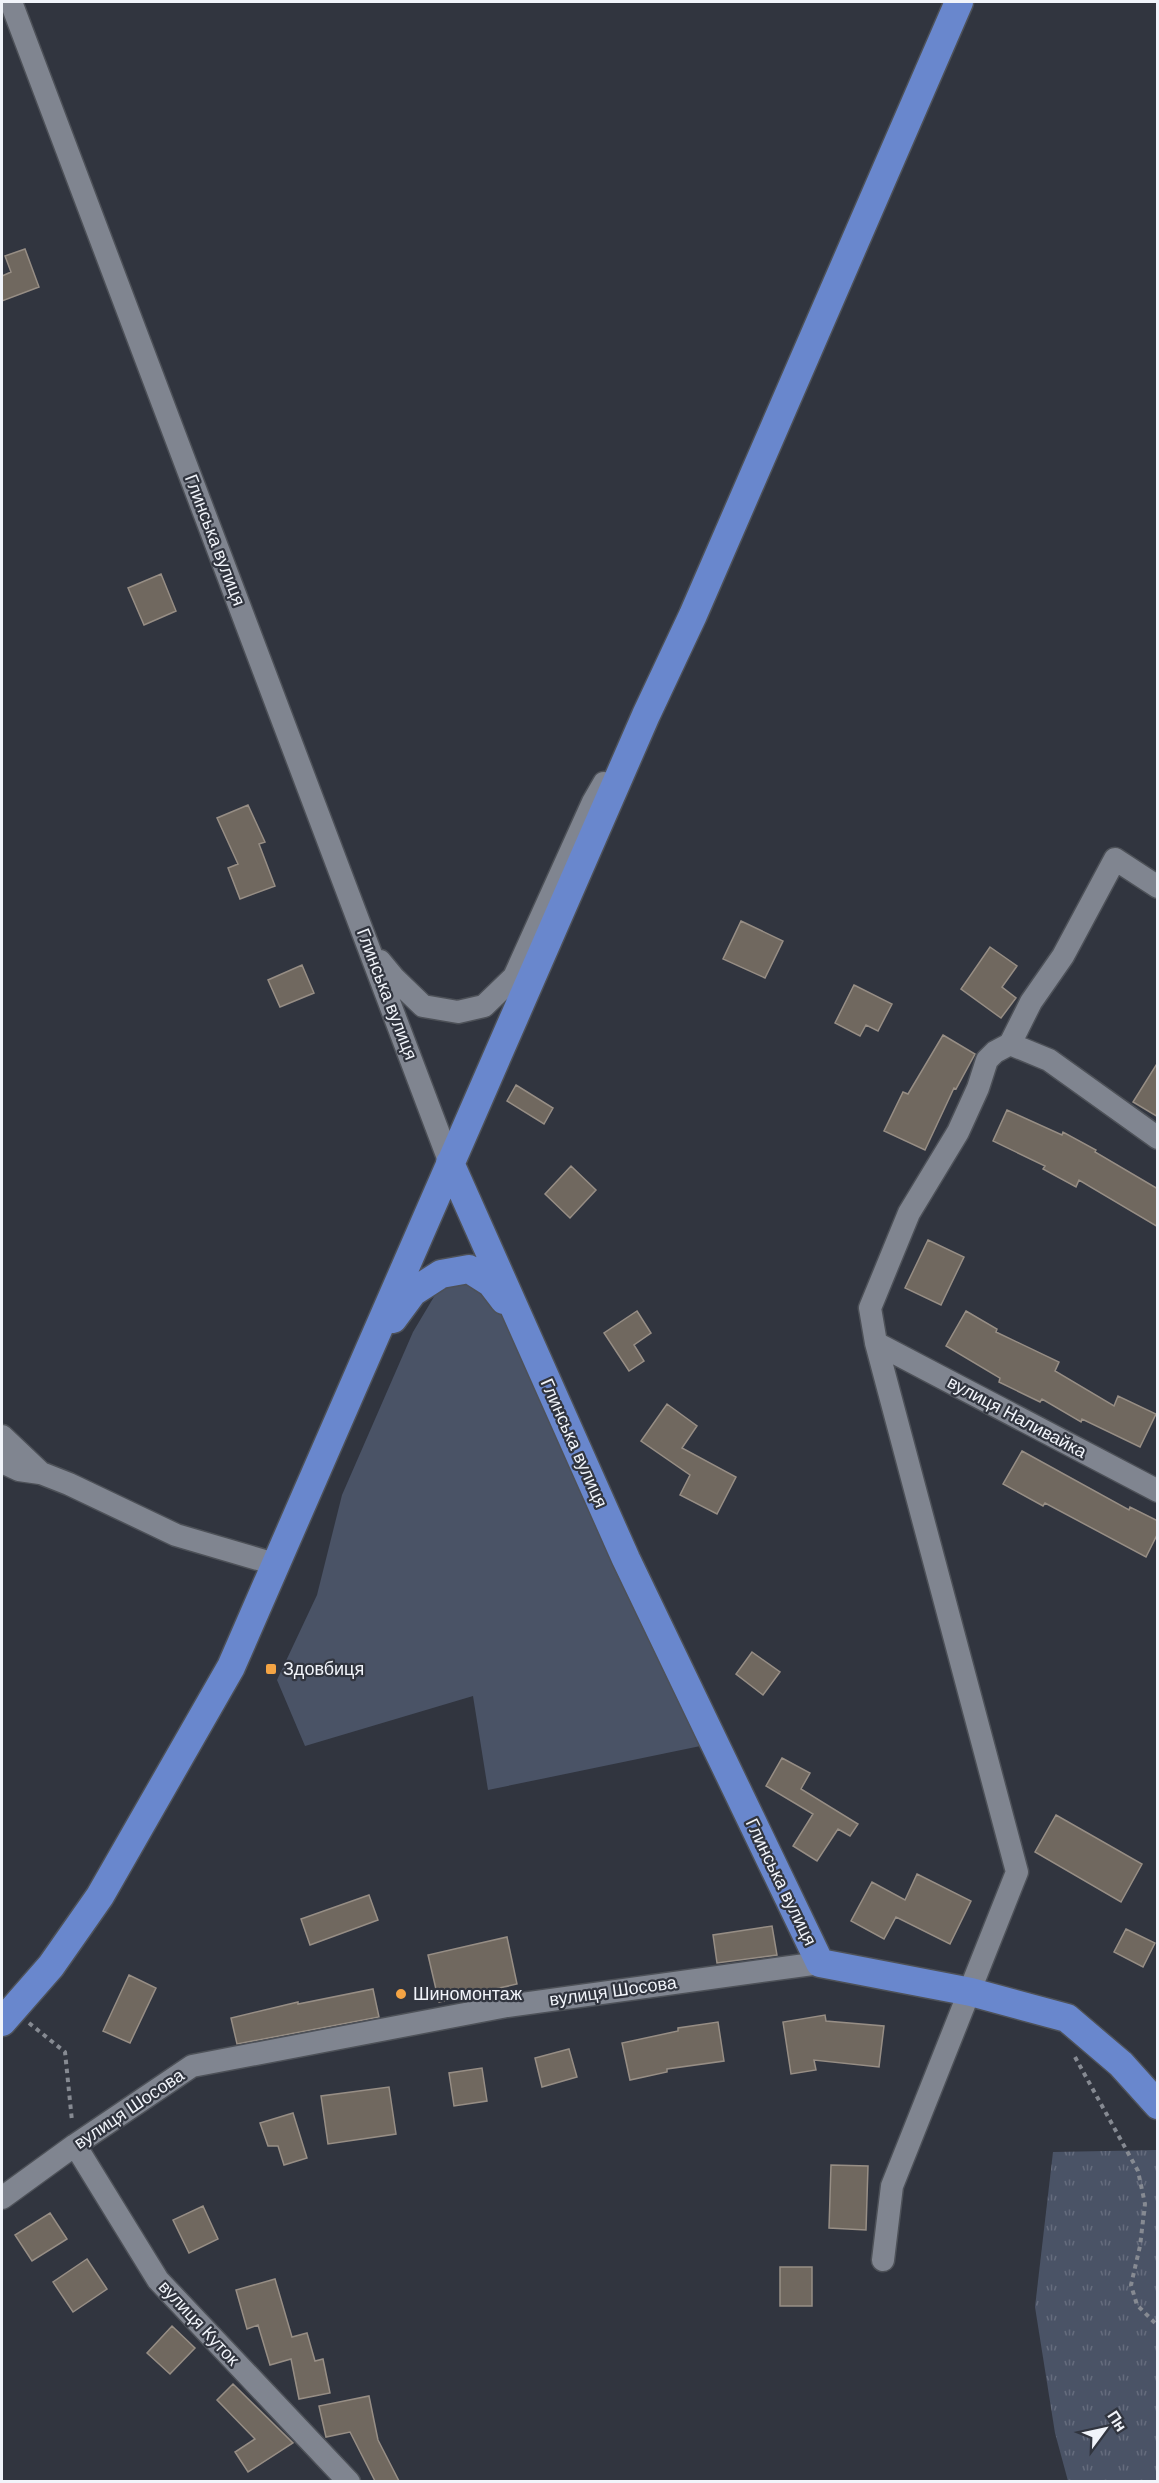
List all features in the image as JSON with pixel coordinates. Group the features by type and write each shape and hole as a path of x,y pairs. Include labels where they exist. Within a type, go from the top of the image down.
{"main road":[{"path":"8,2015 51,1966 100,1896 231,1667 646,715 698,604 959,2"},
{"name":"Глинська вулиця","path":"450,1163 626,1559 819,1963"},
{"path":"344,1406 356,1397 398,1310 413,1292 441,1274 469,1269 491,1283 522,1325"},
{"name":"вулиця Шосова","path":"819,1963 971,1992 1066,2018 1121,2064 1158,2105"}],"street":[{"name":"Глинська вулиця","path":"9,7 450,1163"},
{"path":"368,945 394,978 423,1006 458,1012 484,1006 514,978 593,802 646,715"},
{"path":"884,2260 892,2186 1017,1872 876,1343 870,1308 909,1213 957,1132 978,1088 987,1060 995,1052 1010,1044 1031,1002 1063,956 1115,859 1158,887"},
{"path":"1010,1044 1049,1060 1158,1138"},
{"name":"вулиця Наливайка","path":"876,1343 1158,1491"},
{"path":"2,1436 41,1473"},
{"path":"2,1462 19,1470 41,1473 69,1484 176,1535 275,1564"},
{"name":"вулиця Шосова","path":"2,2198 75,2145 192,2066 507,2006 819,1963"},
{"name":"вулиця Куток","path":"75,2145 158,2280 349,2481"}],"path":[{"path":"8,2015 65,2052 75,2145"},
{"path":"1066,2018 1076,2060 1138,2170 1145,2204 1140,2246 1131,2285 1137,2305 1158,2326"}],"green space":[{"path":"485,1275 715,1743 488,1790 473,1696 305,1746 277,1680 317,1595 342,1495 413,1332 438,1290 458,1279"},
{"path":"1157,2150 1157,2481 1068,2481 1055,2433 1035,2307 1053,2152"}],"building":[{"path":"25,249 39,287 2,301 2,276 11,272 5,256"},
{"path":"161,574 176,611 144,625 128,588"},
{"path":"248,805 265,842 259,844 275,886 240,899 228,868 238,864 217,818"},
{"path":"741,921 783,941 765,978 723,959"},
{"path":"990,947 1017,966 1002,987 1016,998 1001,1018 961,989"},
{"path":"302,965 314,993 280,1007 268,980"},
{"path":"854,985 892,1004 878,1031 866,1025 860,1036 835,1023"},
{"path":"943,1035 975,1054 956,1089 954,1088 925,1150 884,1131 903,1092 908,1094"},
{"path":"1158,1062 1158,1117 1133,1102"},
{"path":"516,1085 553,1108 544,1124 507,1101"},
{"path":"1007,1110 1062,1135 1063,1132 1158,1189 1158,1227 1079,1180 1076,1187 1043,1169 1045,1166 993,1141"},
{"path":"571,1166 596,1190 570,1218 545,1194"},
{"path":"928,1240 964,1257 941,1305 905,1288"},
{"path":"637,1311 651,1333 634,1345 644,1361 629,1371 604,1333"},
{"path":"966,1311 997,1329 996,1332 1059,1362 1055,1371 1114,1406 1118,1396 1156,1414 1140,1447 1082,1419 1081,1422 1042,1399 1040,1402 999,1382 1000,1378 946,1346"},
{"path":"667,1404 697,1426 682,1448 736,1477 717,1514 680,1495 690,1475 641,1441"},
{"path":"1022,1451 1129,1510 1130,1507 1158,1521 1158,1533 1146,1557 1045,1503 1043,1506 1003,1484"},
{"path":"752,1652 780,1672 763,1695 736,1674"},
{"path":"782,1758 810,1773 801,1789 858,1824 850,1836 838,1829 817,1861 793,1846 813,1814 766,1786"},
{"path":"1056,1815 1142,1864 1121,1902 1035,1852"},
{"path":"917,1874 971,1901 950,1944 896,1917 884,1939 851,1921 872,1882 905,1900"},
{"path":"369,1895 378,1920 310,1945 301,1919"},
{"path":"772,1926 777,1955 717,1963 713,1935"},
{"path":"1126,1929 1155,1943 1143,1967 1114,1952"},
{"path":"507,1937 517,1984 439,2002 428,1955"},
{"path":"129,1975 156,1988 130,2043 103,2031"},
{"path":"373,1989 379,2017 237,2044 231,2018 298,2002 298,2004"},
{"path":"825,2015 826,2021 884,2026 879,2067 814,2060 816,2070 791,2074 783,2022"},
{"path":"718,2022 724,2061 667,2069 667,2072 630,2080 622,2043 678,2031 678,2028"},
{"path":"569,2049 577,2077 542,2087 535,2058"},
{"path":"482,2068 487,2101 454,2106 449,2073"},
{"path":"389,2087 396,2134 328,2144 321,2096"},
{"path":"293,2113 307,2158 284,2165 278,2146 268,2146 260,2123"},
{"path":"831,2165 868,2166 866,2230 829,2228"},
{"path":"203,2206 218,2239 189,2253 173,2220"},
{"path":"50,2213 67,2239 32,2261 15,2235"},
{"path":"87,2259 107,2289 73,2312 53,2282"},
{"path":"780,2267 812,2267 812,2306 780,2306"},
{"path":"275,2279 292,2337 307,2333 315,2361 323,2359 330,2393 299,2399 291,2359 270,2365 258,2325 247,2329 236,2290"},
{"path":"172,2326 195,2348 170,2374 147,2353"},
{"path":"233,2384 293,2443 248,2472 235,2452 255,2439 217,2400"},
{"path":"369,2396 378,2440 399,2481 375,2481 350,2432 326,2437 319,2406"}],"place":[{"name":"Здовбиця","path":"271,1669"},
{"name":"Шиномонтаж","path":"401,1994"}]}
